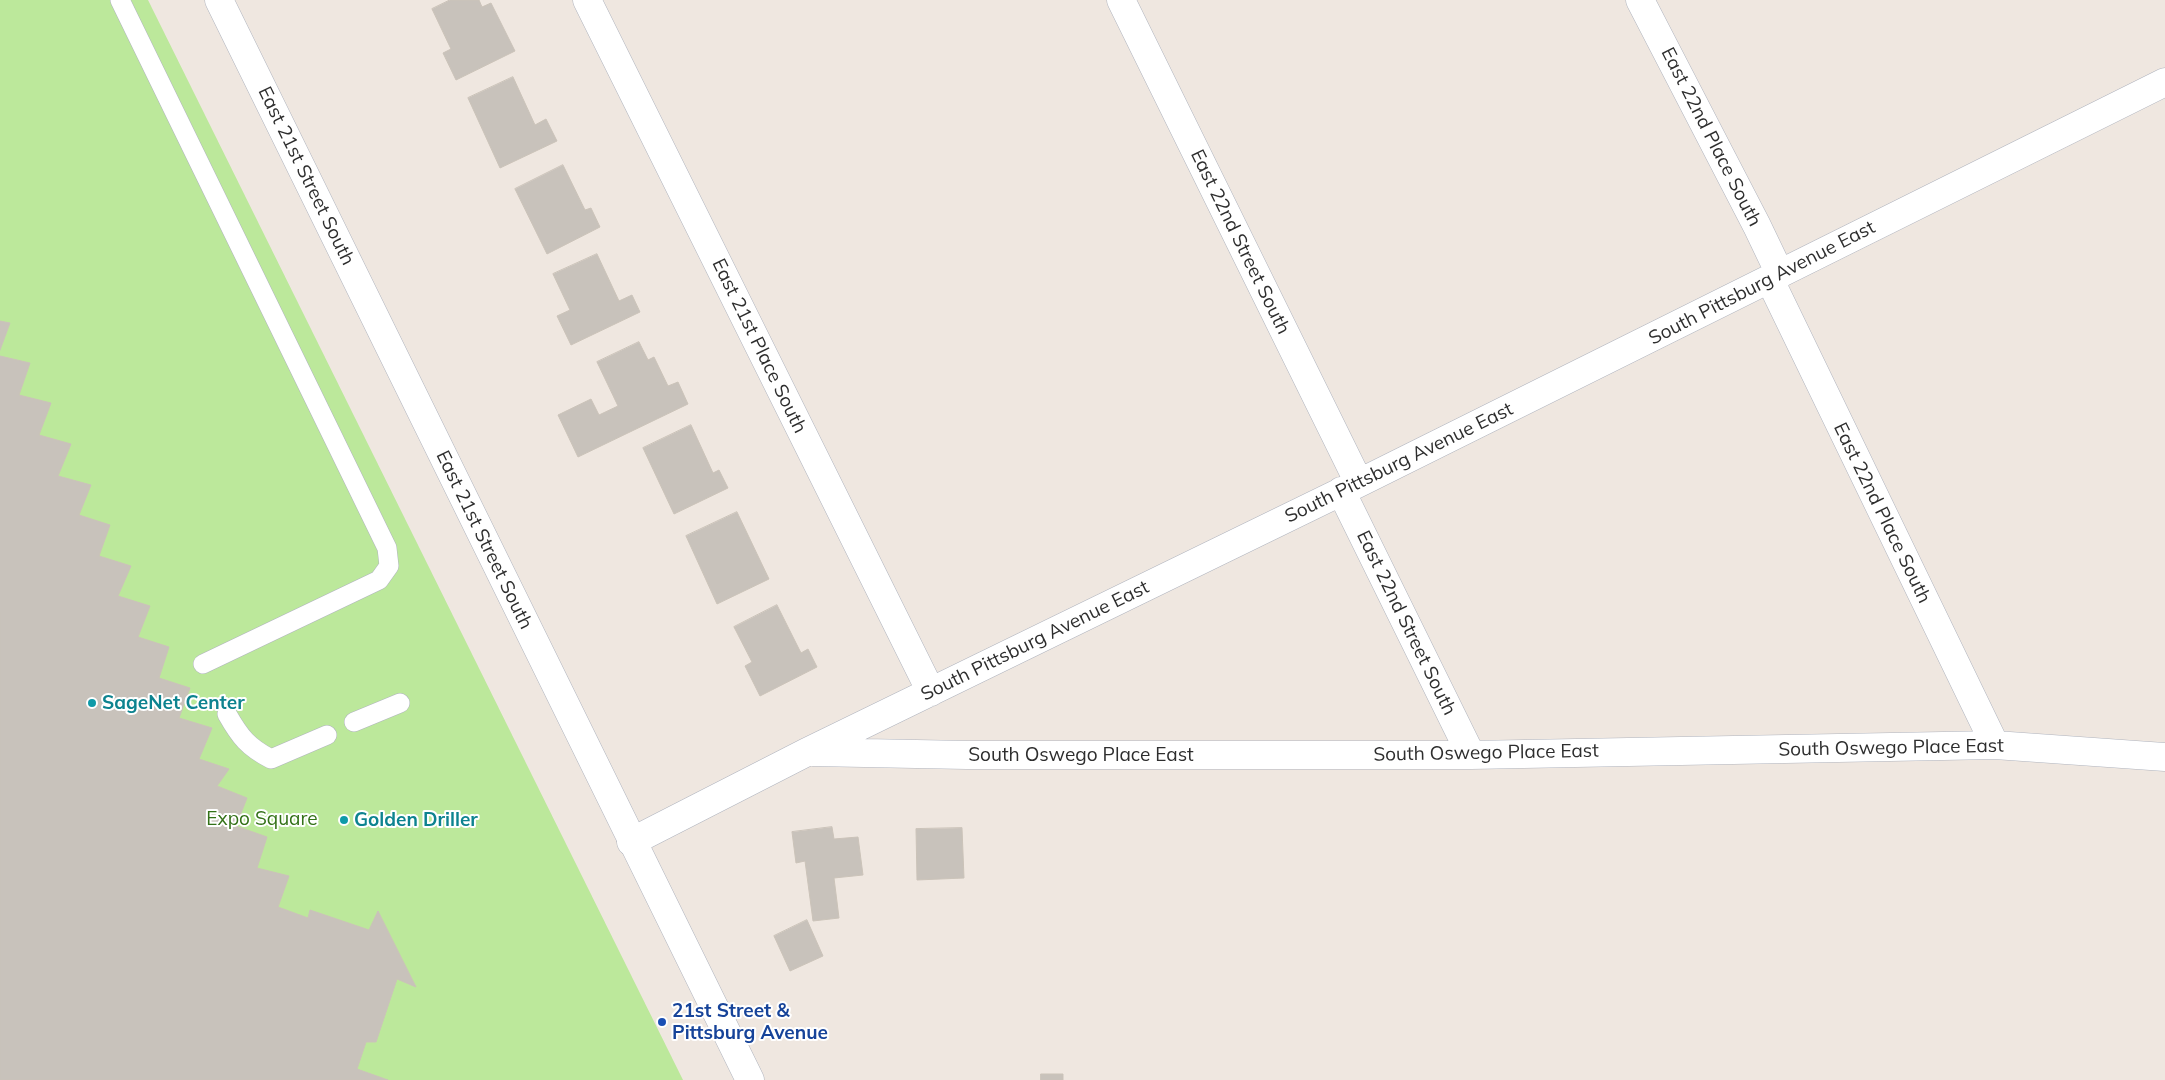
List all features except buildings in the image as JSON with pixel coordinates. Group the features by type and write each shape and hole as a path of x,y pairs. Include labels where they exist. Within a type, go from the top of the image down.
{"street":[{"name":"East 21st Street South","path":"219,0 631,842 750,1080"},
{"name":"East 21st Place South","path":"587,0 931,692"},
{"name":"East 22nd Street South","path":"1121,0 1350,487 1471,754"},
{"name":"East 22nd Place South","path":"1640,0 1757,226 1775,277 1995,745"},
{"name":"South Pittsburg Avenue East","path":"631,842 807,752 1350,487 2165,82"},
{"name":"South Oswego Place East","path":"807,752 967,755 1471,754 1995,745 2165,757"}],"lane":[{"path":"120,0 387,548 389,566 379,580 203,664"},
{"path":"354,722 400,703"},
{"path":"227,714 238,735 252,749 271,759 327,735"}],"green space":[{"name":"Expo Square","path":"0,0 148,0 683,1080 0,1080"}],"place":[{"name":"SageNet Center","path":"92,703"},
{"name":"Golden Driller","path":"344,820"},
{"name":"21st Street & Pittsburg Avenue","path":"662,1022"}]}
